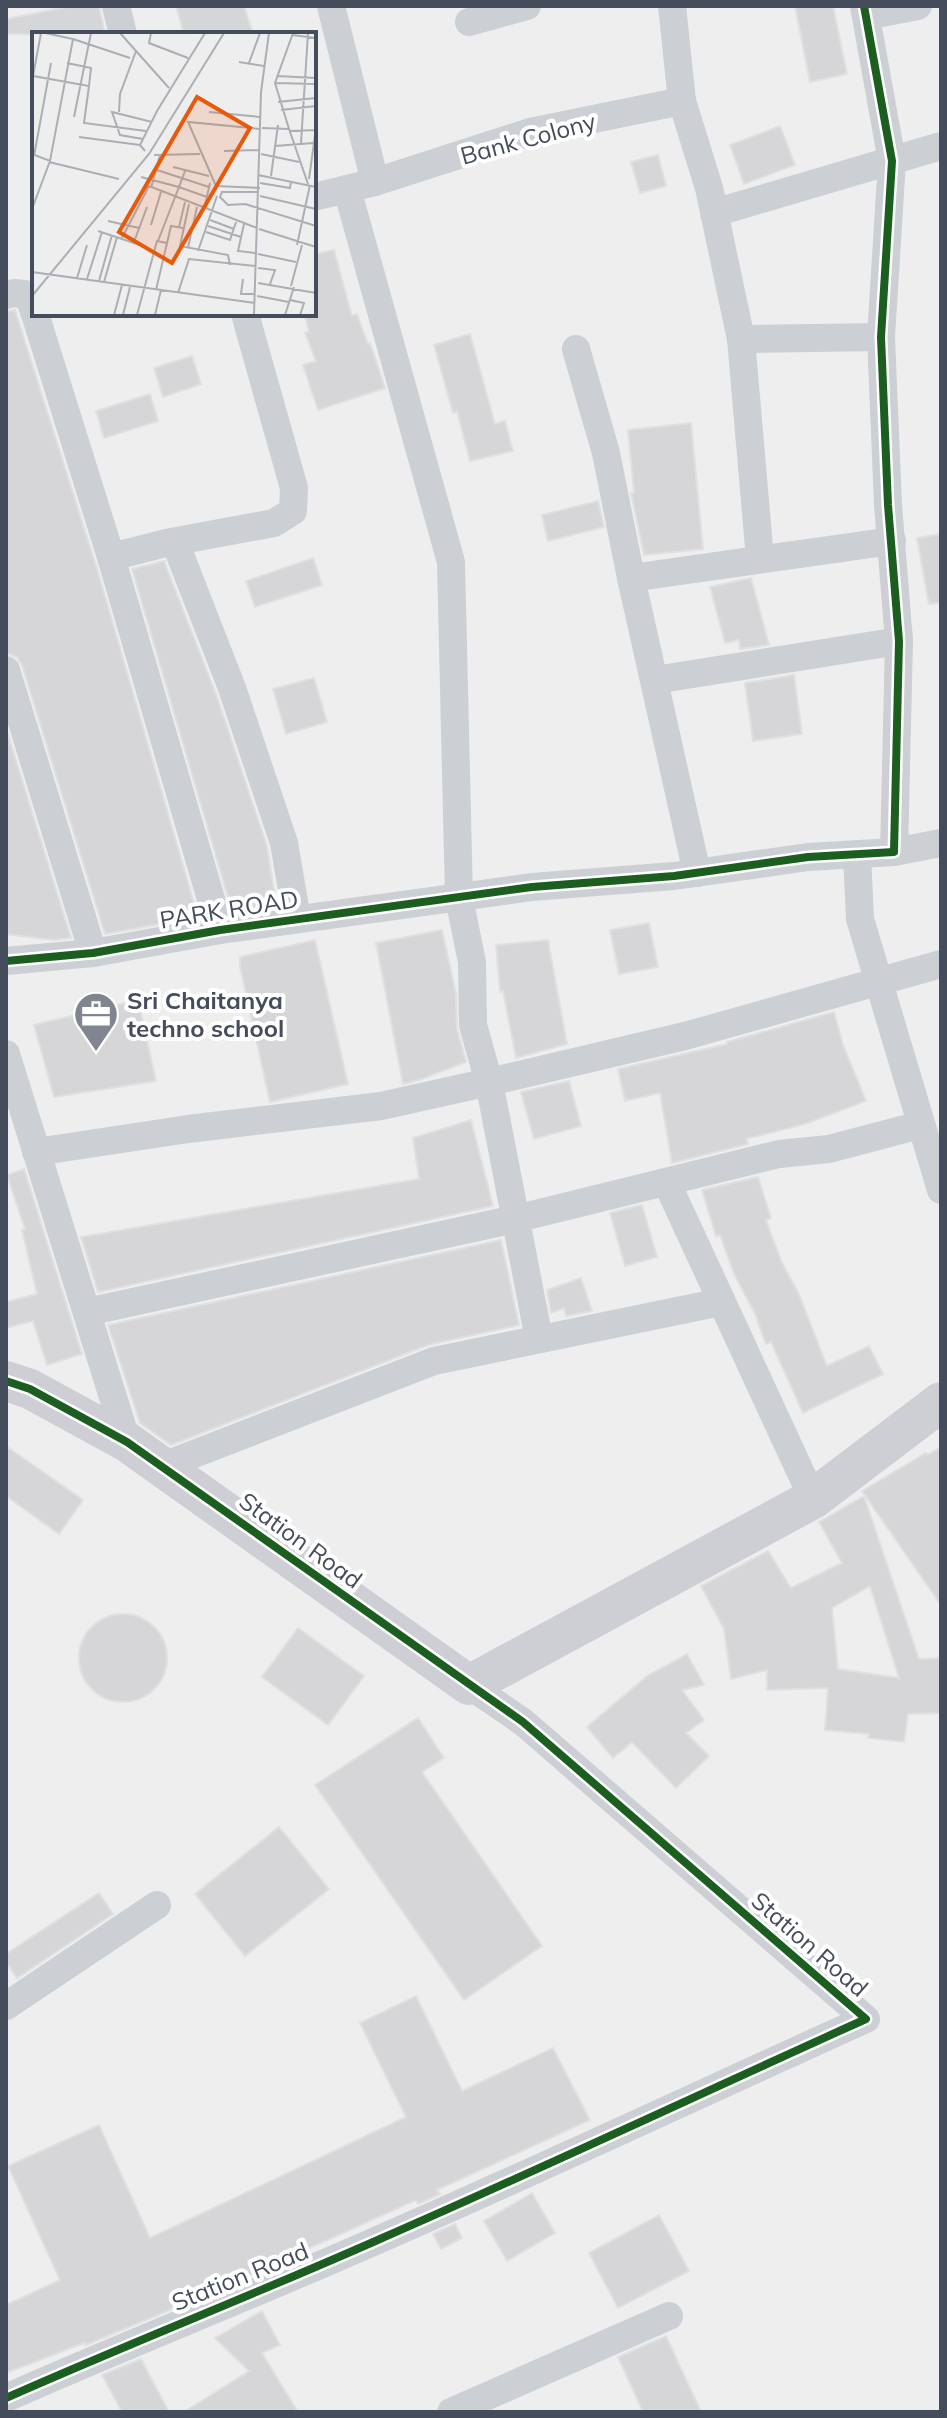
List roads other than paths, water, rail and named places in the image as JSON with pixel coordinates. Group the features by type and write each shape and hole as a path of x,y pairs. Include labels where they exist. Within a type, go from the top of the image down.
{"street":[{"path":"116,6 122,32"},
{"path":"331,6 375,182"},
{"path":"469,22 527,6"},
{"path":"672,6 682,101 714,213 741,339 760,559"},
{"path":"894,852 899,641 881,337 892,161 865,11 918,6"},
{"name":"Bank Colony","path":"316,197 375,182 530,132 682,101"},
{"path":"714,213 941,146"},
{"path":"347,189 451,562 459,898 472,962 473,1025 489,1082 539,1339"},
{"path":"6,295 24,294 32,306"},
{"path":"35,316 111,557 220,930"},
{"path":"111,557 274,523 293,511 294,488 246,316"},
{"path":"741,339 881,337"},
{"path":"576,349 606,453 697,873"},
{"path":"631,578 892,541"},
{"path":"175,542 232,688 284,843 297,919"},
{"path":"655,680 899,641"},
{"path":"6,670 93,953"},
{"name":"PARK ROAD","path":"6,961 93,953 220,930 532,887 697,873 808,857 894,852 941,843"},
{"path":"857,855 860,919 941,1190"},
{"path":"36,1152 188,1129 381,1106 685,1036 941,964"},
{"path":"6,1054 127,1442"},
{"path":"87,1312 515,1219 779,1154 829,1149 920,1125"},
{"path":"667,1183 813,1499"},
{"path":"163,1466 434,1361 721,1302"},
{"name":"Station Road","path":"6,1381 30,1389 127,1442 523,1722 866,2019 383,2238 241,2300 127,2344 6,2398"},
{"path":"469,1685 813,1499 941,1402"},
{"path":"6,2006 157,1905"},
{"path":"451,2412 669,2316"}],"place":[{"name":"Sri Chaitanya techno school","path":"96,1053"}]}
